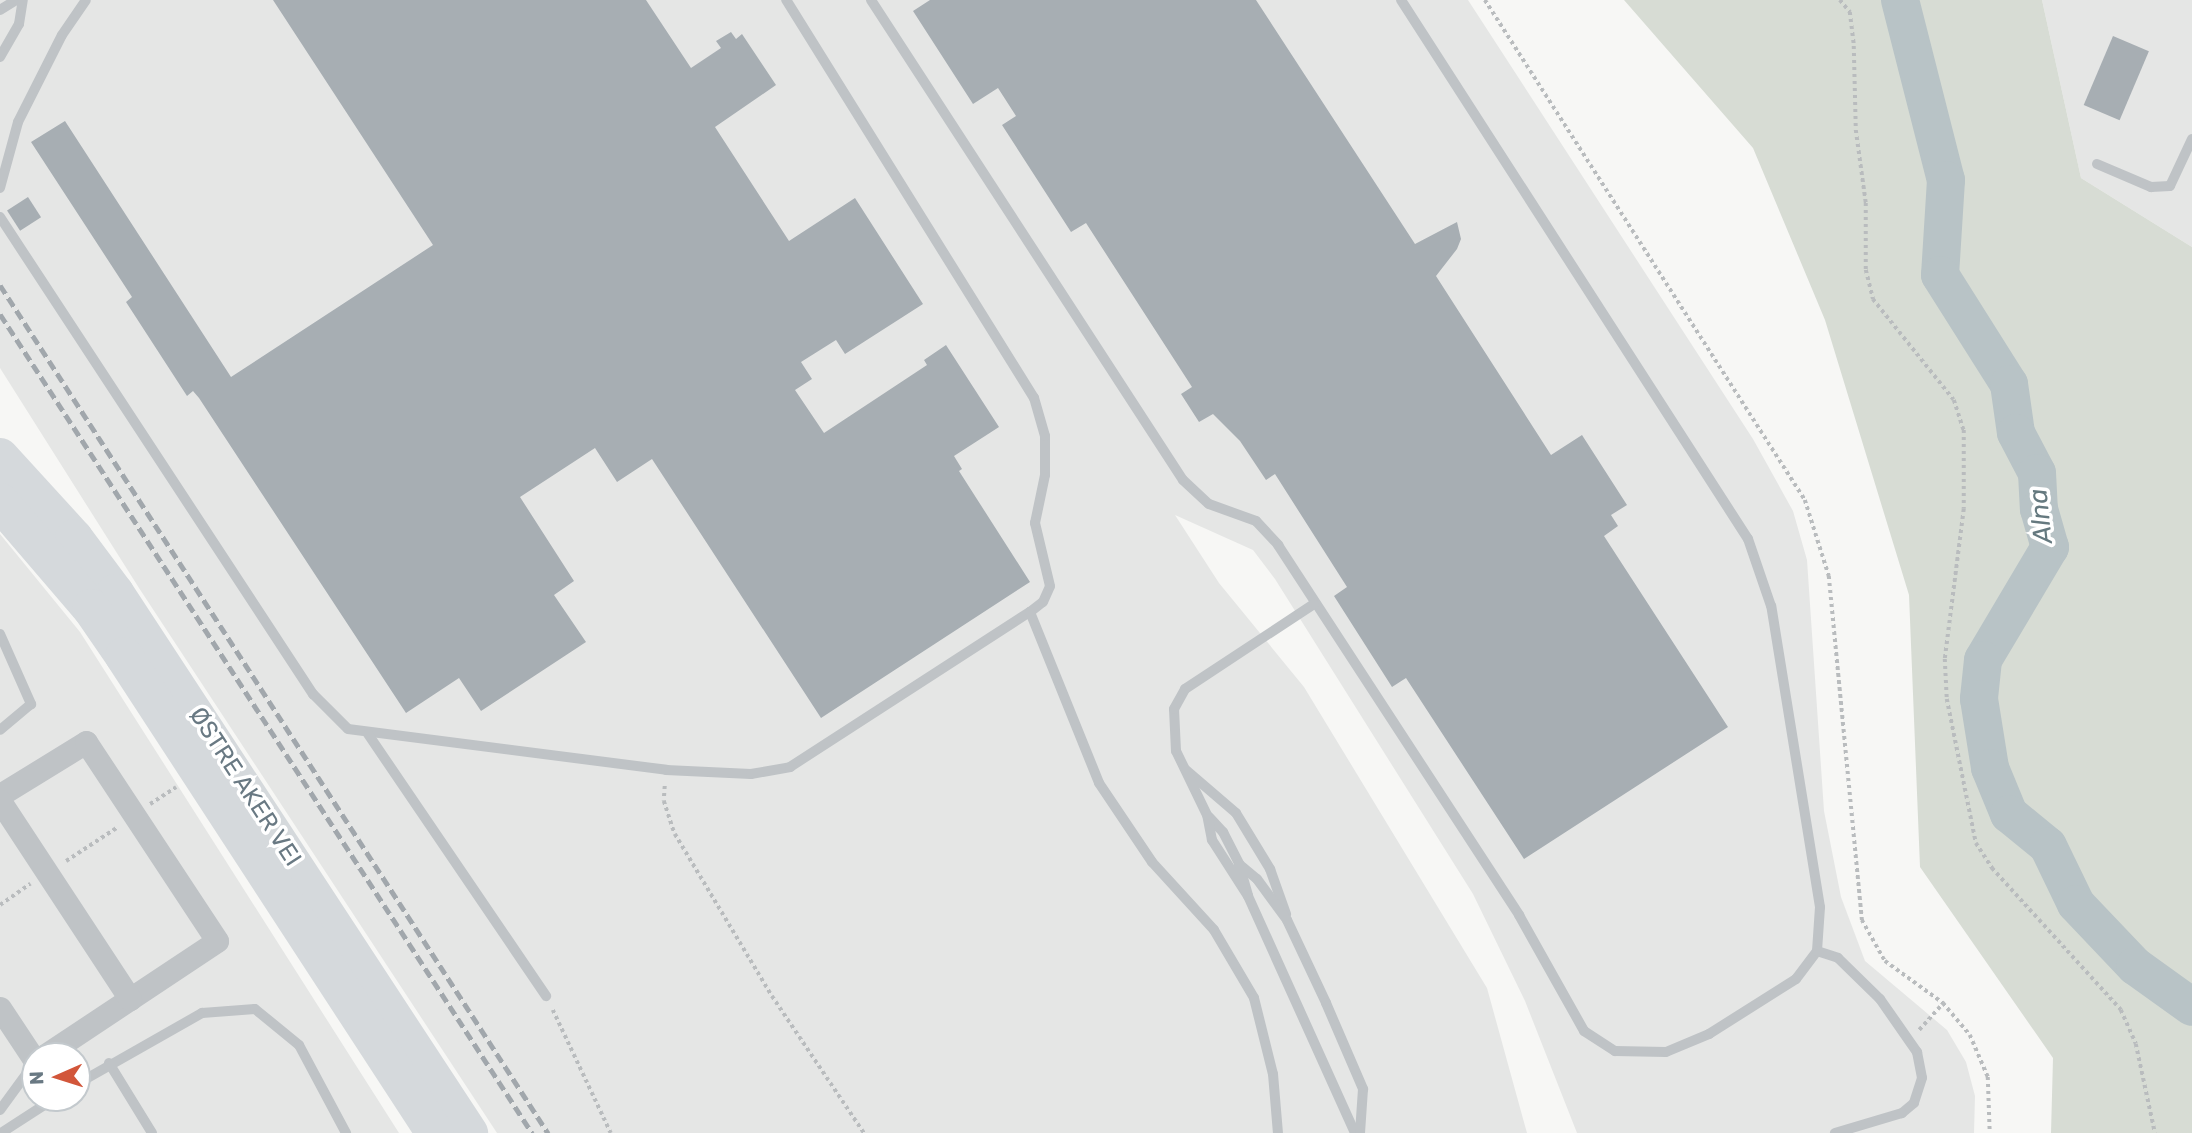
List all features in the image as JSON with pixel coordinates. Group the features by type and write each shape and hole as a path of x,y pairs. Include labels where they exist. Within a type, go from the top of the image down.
{"highway":[{"name":"ØSTRE AKER VEI","path":"0,457 74,538 131,614 469,1133"},
{"name":"ØSTRE AKER VEI","path":"0,502 84,600 124,656 435,1133"}],"street":[{"path":"0,795 86,742 217,941 65,1042"},
{"path":"0,801 130,999"},
{"path":"0,1008 22,1042"}],"lane":[{"path":"0,10 16,0"},
{"path":"0,57 19,24 23,0"},
{"path":"0,188 18,122 62,34 86,0"},
{"path":"0,217 313,694 348,729 368,734 666,770 751,774 790,767 1030,612 1043,602 1050,586 1035,523 1045,475 1045,436 1034,398 786,0"},
{"path":"871,0 1183,480 1209,504 1245,516 1265,528 1511,903 1573,1017 1593,1040 1628,1054 1681,1048 1796,979 1817,951 1820,907 1780,650 1758,560 1401,0"},
{"path":"2097,164 2151,187 2170,187 2192,139"},
{"path":"1314,604 1185,689 1171,721 1182,768 1207,815 1215,844 1248,896 1357,1133"},
{"path":"1030,612 1098,783 1152,862 1214,930 1254,998 1273,1074 1278,1133"},
{"path":"0,634 31,704 0,730"},
{"path":"368,734 546,996"},
{"path":"1182,768 1236,813 1280,890 1287,920 1363,1089 1357,1133"},
{"path":"1207,815 1223,832 1240,864 1248,896"},
{"path":"1240,864 1257,879 1287,920"},
{"path":"1817,951 1848,966 1887,1007 1917,1052 1922,1078 1914,1102 1902,1113 1835,1133"},
{"path":"91,1075 202,1013 255,1009 299,1045 346,1133"},
{"path":"109,1063 152,1133"},
{"path":"0,1110 21,1081"},
{"path":"1,1133 33,1112"}],"path":[{"path":"1840,0 1850,12 1854,46 1856,130 1865,192 1866,270 1873,299 1954,400 1964,430 1964,509 1945,659 1947,699 1976,844 1992,868 2121,1010 2136,1044 2155,1133"},
{"path":"666,770 664,801 675,834 772,996 864,1133"},
{"path":"0,905 179,784"},
{"path":"546,996 611,1133"},
{"path":"1932,1017 1943,1003"}],"shaded area":[{"path":"0,0 1468,0 1753,439 1793,511 1807,560 1824,811 1841,897 1865,961 1947,1030 1966,1062 1975,1096 1974,1133 1577,1133 1525,1001 1473,894 1275,579 1253,550 1175,515 1219,583 1304,687 1487,988 1527,1133 497,1133 139,588 0,368"},
{"path":"1624,0 2042,0 2081,178 2192,247 2192,1133 2051,1133 2053,1058 1920,867 1909,595 1825,320 1753,148"},
{"path":"2042,0 2192,0 2192,247 2081,178"},
{"path":"0,534 80,632 399,1133 0,1133"}],"building":[{"path":"273,0 646,0 691,68 721,48 716,41 731,32 736,39 742,34 776,85 715,127 789,241 855,198 923,304 845,354 836,340 801,362 812,379 795,390 824,433 927,365 924,360 946,345 999,427 954,456 962,469 959,471 1030,582 821,718 652,459 617,482 595,448 520,497 574,581 554,595 586,642 481,711 459,678 406,713 199,398 193,391 187,396 126,302 132,297 31,142 65,121 231,377 433,245"},
{"path":"930,0 1256,0 1415,244 1457,222 1461,239 1457,249 1436,276 1551,455 1582,435 1627,505 1611,515 1618,526 1604,536 1728,727 1524,859 1406,678 1392,687 1334,596 1347,587 1275,474 1266,480 1240,441 1213,414 1199,422 1181,394 1192,387 1086,223 1071,232 1002,125 1016,116 998,88 973,104 913,11"},
{"path":"2113,36 2149,51 2120,120 2084,105"},
{"path":"28,197 41,217 20,231 7,211"}],"waterway":[{"name":"Alna","path":"1900,0 1946,180 1940,275 2009,384 2016,433 2037,473 2039,509 2050,547 1983,660 1979,699 1990,768 2009,814 2048,846 2076,904 2135,966 2192,1007"}],"railway":[{"path":"0,285 548,1133"},
{"path":"0,314 532,1133"}]}
